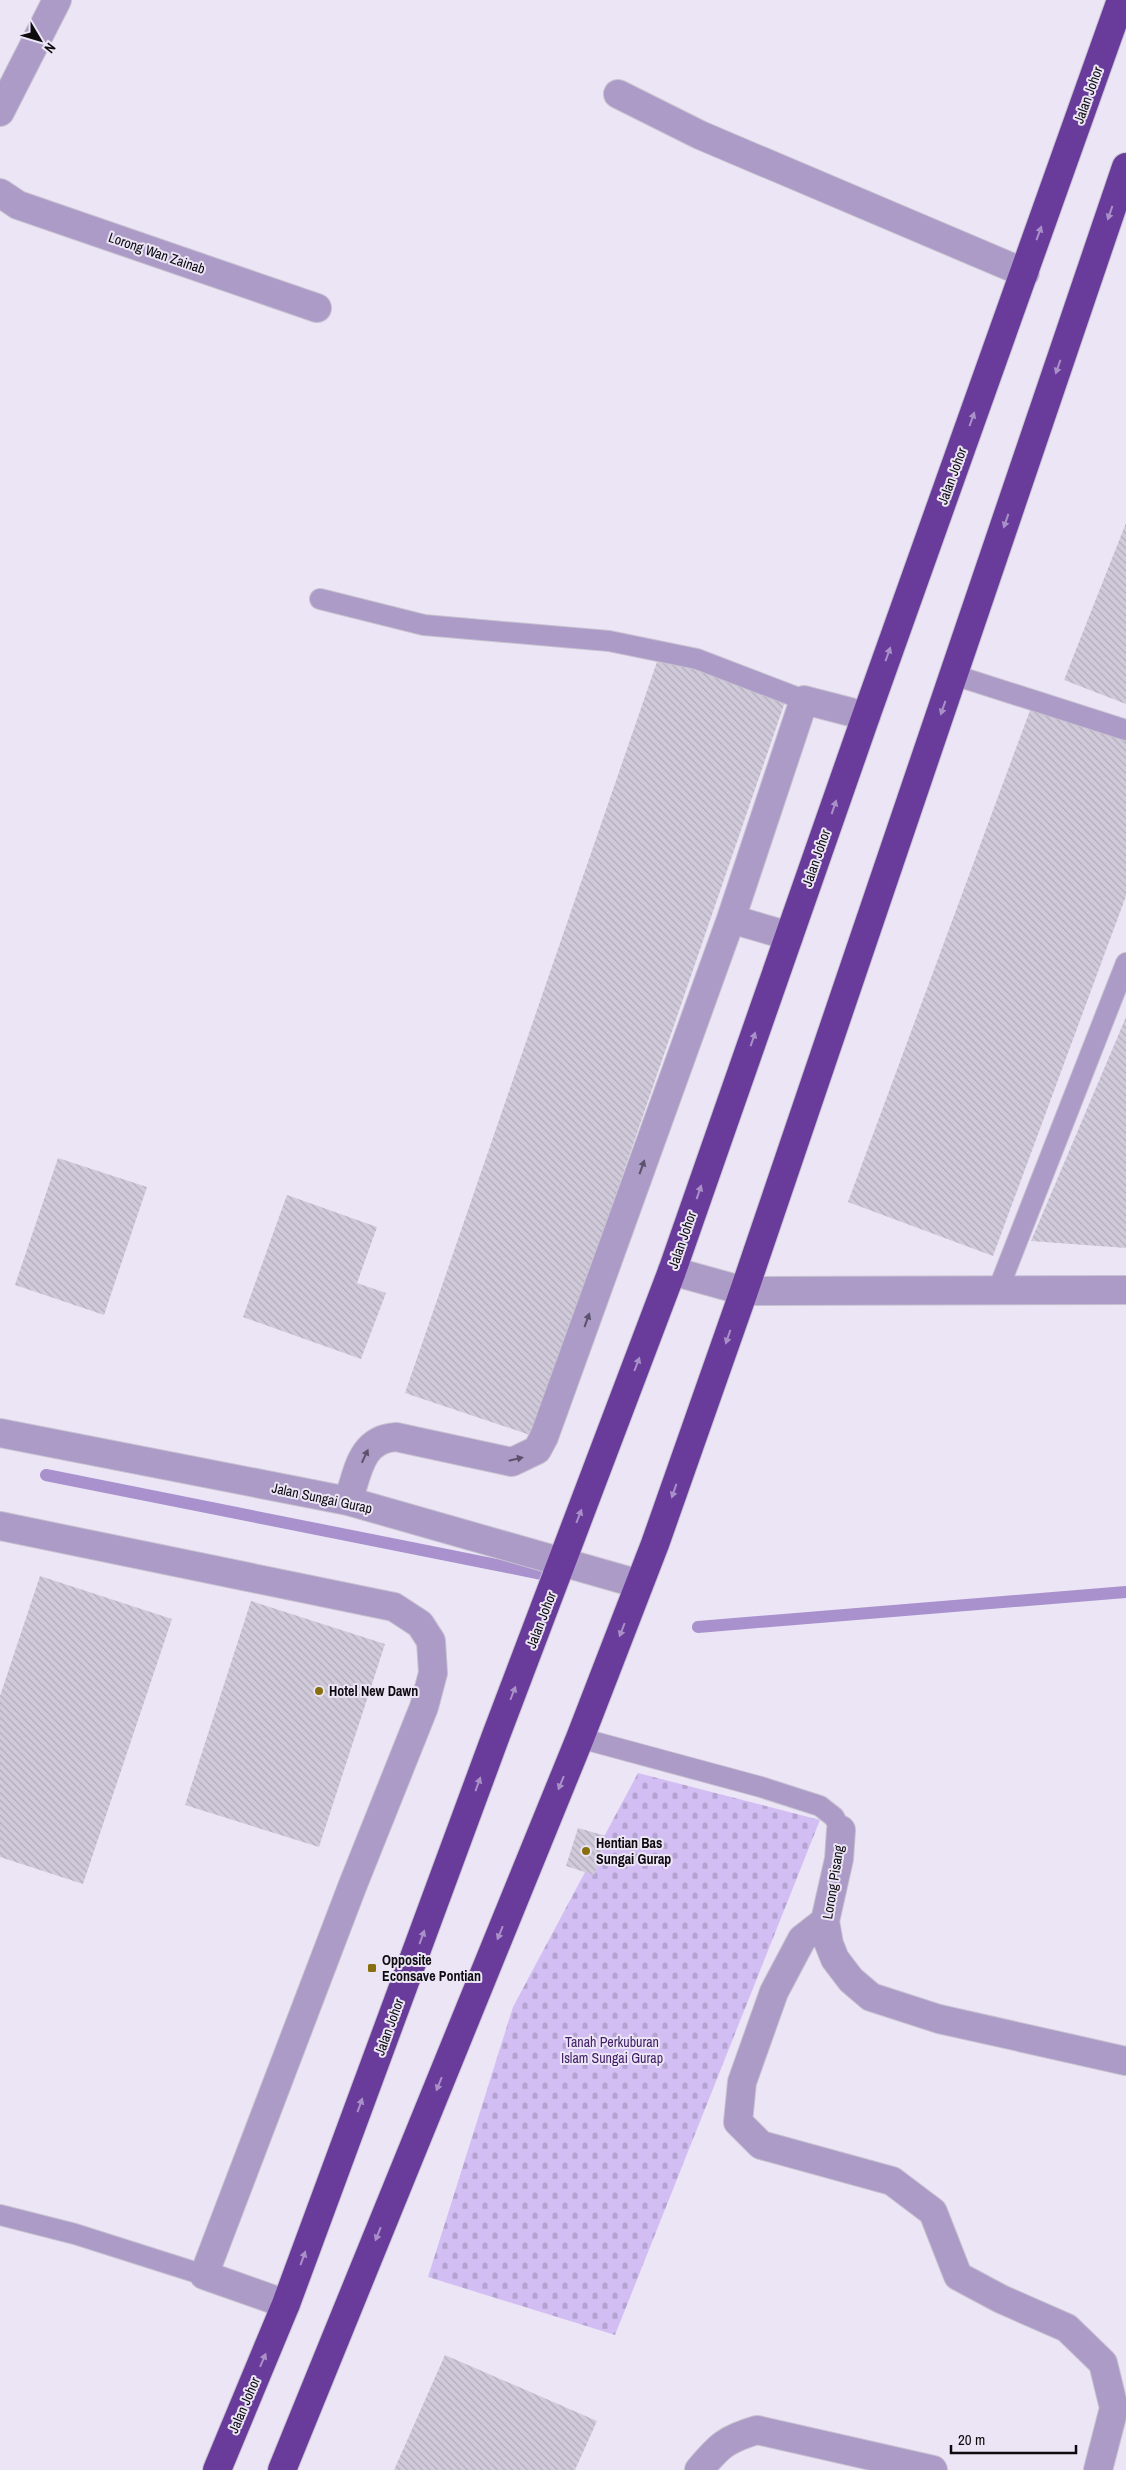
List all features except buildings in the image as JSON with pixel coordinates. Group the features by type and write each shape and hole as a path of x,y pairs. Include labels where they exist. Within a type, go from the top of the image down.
{"highway":[{"name":"Jalan Johor","path":"217,2470 286,2304 672,1271 788,936 1121,0"},
{"path":"282,2470 580,1738 639,1584 744,1292 1126,167"}],"street":[{"path":"0,112 57,0"},
{"path":"618,94 700,135 1025,273"},
{"name":"Lorong Wan Zainab","path":"0,193 18,205 317,308"},
{"path":"348,1501 366,1452 372,1444 384,1438 396,1437 512,1462 536,1450 544,1437 731,919 804,700 866,716"},
{"path":"731,919 788,936"},
{"path":"672,1271 744,1292 1126,1290"},
{"name":"Jalan Sungai Gurap","path":"0,1433 348,1501 639,1584"},
{"path":"0,1526 394,1607 420,1624 432,1641 433,1673 424,1707 352,1887 204,2275 286,2304"},
{"name":"Lorong Pisang","path":"841,1830 839,1859 825,1922 829,1944 835,1959 851,1980 871,1996 939,2019 1126,2061"},
{"path":"825,1922 802,1939 774,1992 742,2082 738,2122 761,2145 892,2181 933,2212 958,2276 1001,2299 1067,2328 1103,2363 1114,2408 1098,2470"},
{"path":"699,2470 720,2446 737,2436 757,2430 933,2470"}],"lane":[{"path":"320,599 424,625 609,641 697,659 804,700"},
{"path":"954,675 1126,730"},
{"path":"998,1290 1126,963"},
{"name":"Lorong Pisang","path":"580,1738 761,1787 820,1806 834,1817 841,1830"},
{"path":"0,2215 75,2234 204,2275"}],"green space":[{"name":"Tanah Perkuburan Islam Sungai Gurap","path":"638,1773 820,1820 615,2335 428,2277 513,2007"}],"waterway":[{"path":"46,1475 542,1574"},
{"path":"698,1627 1126,1592"}],"place":[{"name":"Hotel New Dawn","path":"319,1691"},
{"name":"Hentian Bas Sungai Gurap","path":"586,1851"},
{"name":"Opposite Econsave Pontian","path":"372,1968"}]}
